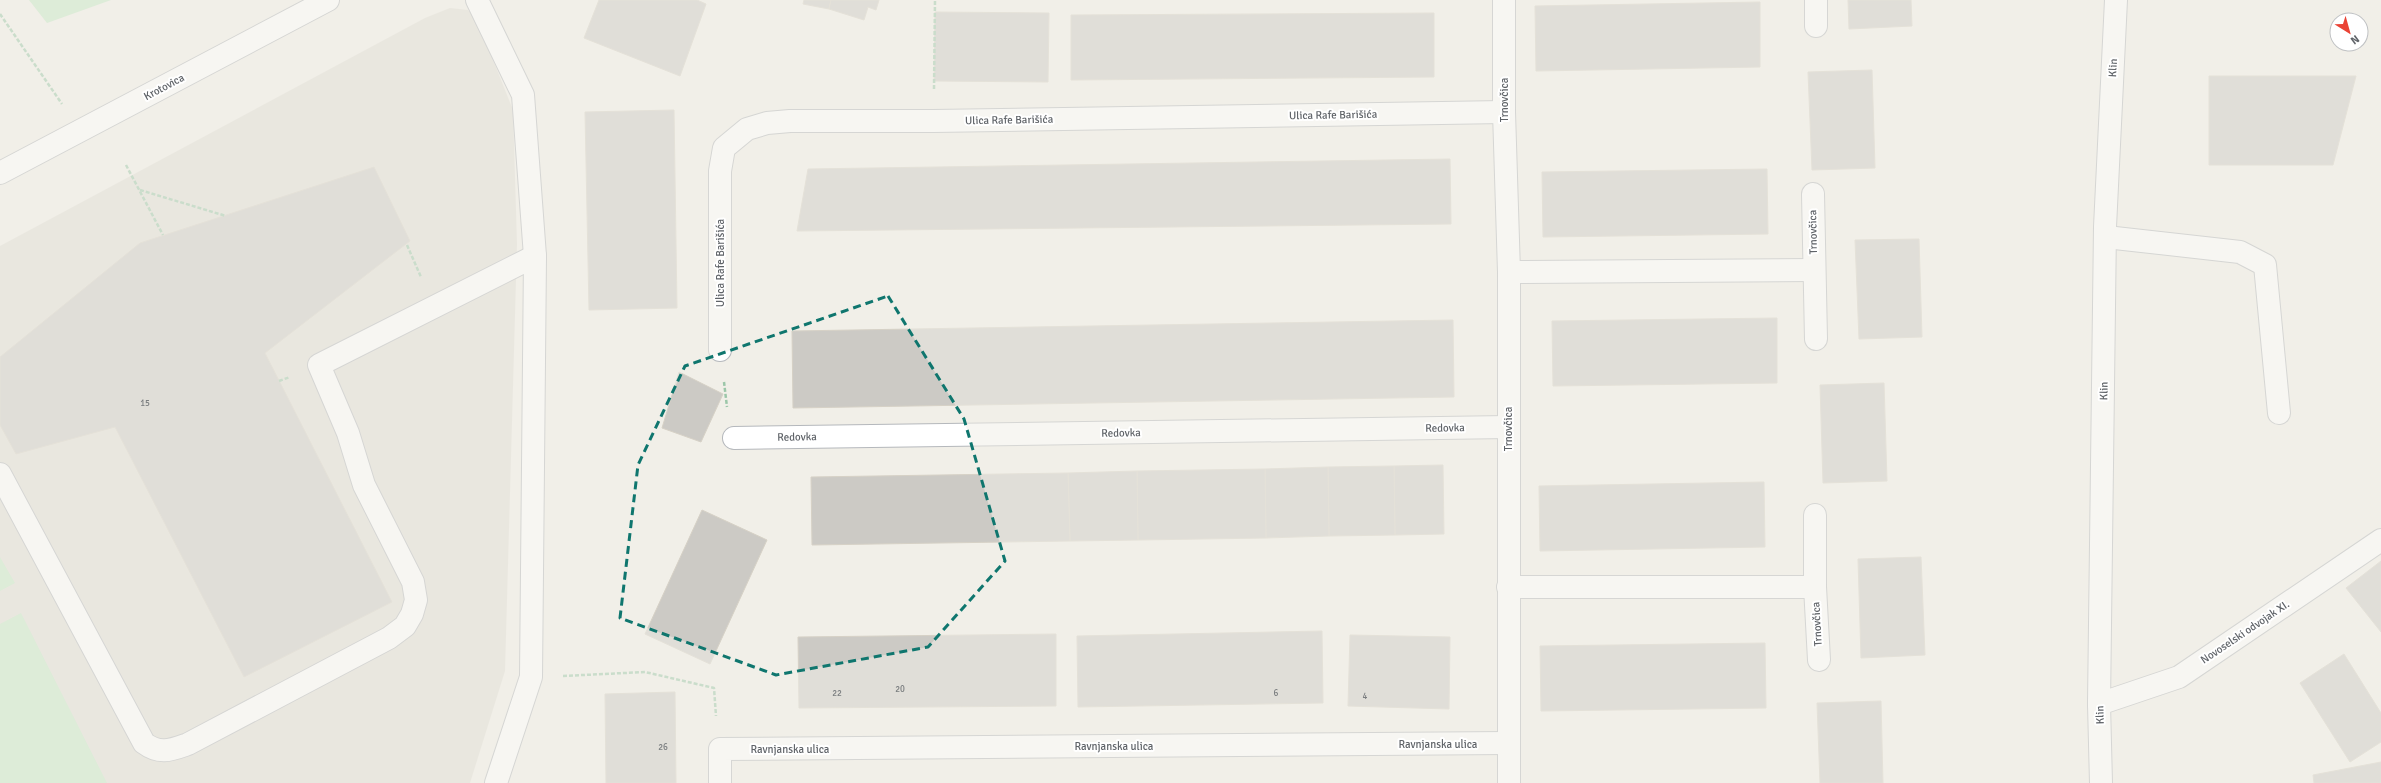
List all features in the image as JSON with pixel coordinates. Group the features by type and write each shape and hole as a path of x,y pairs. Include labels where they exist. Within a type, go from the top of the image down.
{"street":[{"name":"Krotovica","path":"0,174 328,0"},
{"path":"477,0 523,95 535,256 530,677 496,783"},
{"name":"Trnovčica","path":"1504,0 1504,112 1509,272 1509,783"},
{"path":"1816,0 1816,26"},
{"name":"Klin","path":"2101,783 2099,704 2106,237 2116,0"},
{"name":"Ulica Rafe Barišića","path":"720,350 720,171 724,148 747,129 767,123 790,121 933,121 1504,112"},
{"name":"Trnovčica","path":"1813,194 1816,339"},
{"path":"2106,237 2240,252 2265,265 2279,413"},
{"path":"0,474 144,743 153,750 166,752 188,744 389,638 405,626 412,614 416,600 413,582 364,485 348,433 319,365 535,256"},
{"name":"Trnovčica","path":"1509,272 1814,270"},
{"name":"Redovka","path":"734,438 1508,427"},
{"name":"Trnovčica","path":"1815,515 1815,587 1819,660"},
{"name":"Novoselski odvojak XI.","path":"2099,704 2179,677 2381,540"},
{"name":"Trnovčica","path":"1508,587 1815,587"},
{"name":"Ravnjanska ulica","path":"720,749 1508,743"},
{"path":"720,749 720,783"}],"path":[{"path":"933,121 935,0"},
{"path":"0,14 66,110"},
{"path":"126,165 163,235"},
{"path":"140,190 226,216"},
{"path":"720,350 726,401 734,438"},
{"path":"530,677 645,672 714,688 720,749"}],"highlighted area":[{"path":"888,296 964,419 1005,561 928,647 776,675 620,618 638,465 685,366"}],"shaded area":[{"path":"450,8 468,10 478,22 513,110 517,244 505,671 470,783 0,783 0,246 425,18"}],"green space":[{"path":"29,0 111,0 47,23"},
{"path":"0,557 15,583 0,591"},
{"path":"21,613 107,783 0,783 0,624"}],"building":[{"path":"599,0 697,0 706,4 680,76 584,38"},
{"path":"804,0 831,0 829,9 803,4"},
{"path":"831,0 879,0 876,10 868,7 864,20 829,9"},
{"path":"1848,0 1911,0 1912,26 1849,29"},
{"path":"1760,2 1760,67 1536,71 1535,6"},
{"path":"935,12 1049,13 1048,82 934,81"},
{"path":"1434,13 1434,77 1071,80 1071,15"},
{"path":"1872,70 1875,168 1812,170 1808,72"},
{"path":"2209,76 2356,76 2333,165 2209,165"},
{"path":"674,110 677,308 589,310 585,112"},
{"path":"1450,159 1451,224 797,231 808,169"},
{"path":"374,167 410,241 265,353 392,602 244,677 115,427 16,454 0,425 0,357 140,243"},
{"path":"1767,169 1768,234 1543,237 1542,172"},
{"path":"1919,239 1922,337 1859,339 1855,240"},
{"path":"1777,318 1777,383 1553,386 1552,321"},
{"path":"1453,320 1454,397 793,408 792,331"},
{"path":"679,372 723,394 701,442 662,428"},
{"path":"1884,383 1887,481 1823,483 1820,385"},
{"path":"1443,465 1444,534 1395,535 1394,466"},
{"path":"1394,466 1395,535 1329,536 1328,467"},
{"path":"1328,467 1329,536 1266,538 1265,469"},
{"path":"1265,469 1266,538 1138,540 1137,471"},
{"path":"1137,471 1138,540 1070,541 1068,473"},
{"path":"1068,473 1070,541 812,545 811,477"},
{"path":"1764,482 1765,547 1540,551 1539,486"},
{"path":"702,510 767,540 710,664 645,634"},
{"path":"1921,557 1925,655 1861,658 1858,559"},
{"path":"2381,561 2381,632 2346,588"},
{"path":"1322,631 1323,703 1078,707 1077,636"},
{"path":"1056,634 1056,706 799,708 798,637"},
{"path":"1350,635 1450,637 1449,709 1348,706"},
{"path":"1765,643 1766,708 1541,711 1540,646"},
{"path":"2344,654 2381,713 2381,742 2350,762 2300,683"},
{"path":"675,692 676,783 606,783 605,694"},
{"path":"1881,701 1883,783 1820,783 1817,703"},
{"path":"2381,762 2381,783 2314,783 2313,775"}]}
